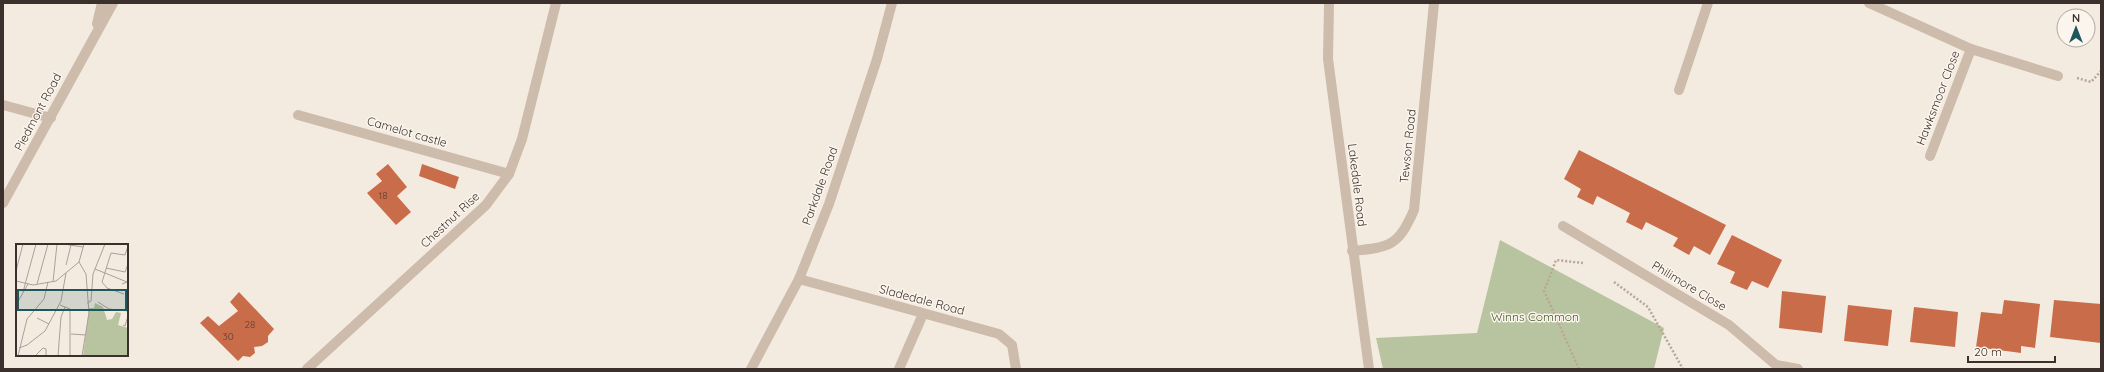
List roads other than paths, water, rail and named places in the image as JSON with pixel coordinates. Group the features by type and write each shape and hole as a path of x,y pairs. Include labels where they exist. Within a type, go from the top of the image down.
{"street":[{"name":"Piedmont Road","path":"95,33 102,3"},
{"name":"Piedmont Road","path":"3,203 51,118 95,33 113,3"},
{"name":"Chestnut Rise","path":"308,369 486,205 509,174 522,139 556,3"},
{"name":"Parkdale Road","path":"750,369 799,279 829,204 875,66 892,3"},
{"name":"Lakedale Road","path":"1329,3 1328,59 1352,251 1369,369"},
{"name":"Tewson Road","path":"1352,251 1384,247 1404,232 1414,210 1434,3"},
{"path":"1679,90 1708,3"},
{"name":"Hawksmoor Close","path":"1869,3 1971,49 2058,76"},
{"name":"Hawksmoor Close","path":"1930,156 1971,49"},
{"path":"3,105 51,118"},
{"name":"Camelot castle","path":"298,115 509,174"},
{"name":"Philimore Close","path":"1563,226 1730,325 1776,365 1798,369"},
{"name":"Sladedale Road","path":"799,279 999,334 1012,345 1016,369"},
{"path":"900,369 923,314"}],"park label":[{"name":"Winns Common","path":"1535,317"}]}
